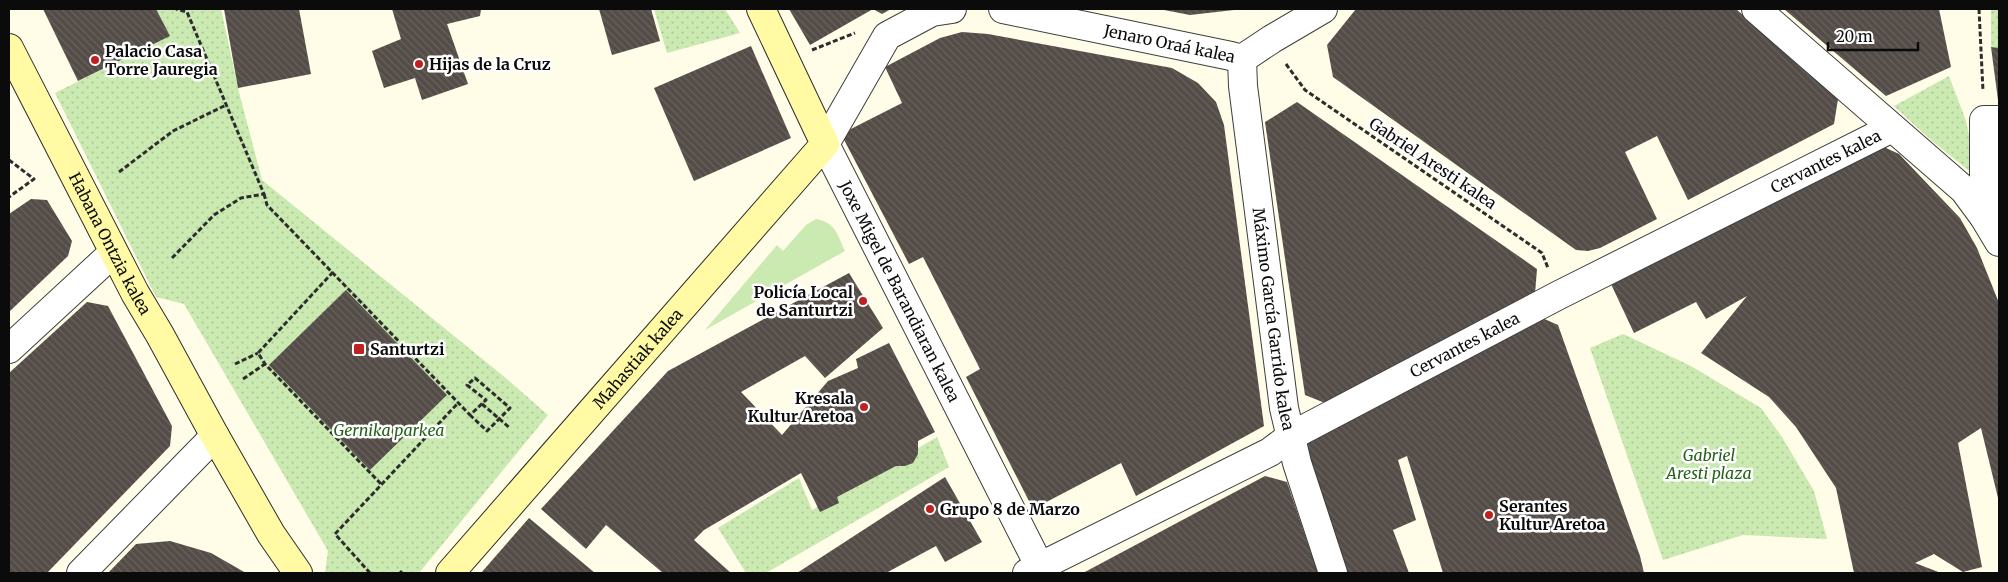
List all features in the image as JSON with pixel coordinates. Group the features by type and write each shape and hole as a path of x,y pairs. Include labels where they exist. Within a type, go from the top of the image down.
{"street":[{"name":"Joxe Migel de Barandiaran kalea","path":"761,9 824,144 1037,571"},
{"path":"824,144 887,36 932,12 952,9"},
{"name":"Jenaro Oraá kalea","path":"1003,9 1242,59 1323,9"},
{"path":"1756,9 1964,190 1984,216 1999,242"},
{"name":"Habana Ontzia kalea","path":"9,48 113,254 271,534 298,573"},
{"name":"Máximo García Garrido kalea","path":"1242,59 1243,86 1284,408 1297,463 1333,573"},
{"path":"1984,216 1992,120"},
{"name":"Cervantes kalea","path":"1037,571 1270,452 1292,436 1560,295 1892,128"},
{"name":"Mahastiak kalea","path":"450,573 824,144"},
{"path":"9,350 113,254"},
{"path":"81,573 215,436"}],"path":[{"path":"176,9 188,11 267,205 458,403 470,415 487,431 510,408 475,378 468,385 486,400 470,415"},
{"path":"1979,9 1992,120"},
{"path":"806,52 861,31"},
{"name":"Gabriel Aresti kalea","path":"1283,59 1305,90 1542,253 1560,295"},
{"path":"119,172 173,131 226,105"},
{"path":"9,160 34,179 9,197"},
{"path":"172,258 214,215 241,198 264,194"},
{"path":"235,364 258,353 333,272"},
{"path":"258,353 265,364 382,485"},
{"path":"243,379 265,364"},
{"path":"370,573 335,534 458,403"},
{"path":"482,404 510,428"}],"green space":[{"name":"Gernika parkea","path":"153,9 221,9 238,88 262,180 507,379 548,415 419,573 325,573 328,551 184,304 156,297 55,93 165,38"},
{"path":"654,9 725,9 740,33 667,53"},
{"path":"1991,9 1999,9 1999,48 1991,47"},
{"path":"1949,76 1966,121 1978,178 1931,140 1894,106"},
{"path":"816,219 832,226 838,234 845,251 705,330 777,245 783,251 806,225"},
{"name":"Gabriel Aresti plaza","path":"1623,334 1691,366 1761,408 1782,437 1814,491 1827,539 1743,535 1663,560 1590,348"},
{"path":"937,437 949,467 766,573 746,573 718,528 799,478 812,510"}],"building":[{"name":"Palacio Casa Torre Jauregia","path":"43,9 156,9 170,36 78,81"},
{"path":"224,9 299,9 311,74 238,88"},
{"name":"Hijas de la Cruz","path":"392,9 481,9 480,16 447,24 468,84 422,100 415,78 384,88 372,51 401,39"},
{"path":"599,9 651,9 660,41 612,55"},
{"path":"789,9 873,9 810,45"},
{"path":"873,9 891,9 882,14"},
{"path":"1159,9 1234,9 1234,10 1190,15"},
{"path":"1356,9 1736,9 1838,99 1834,124 1688,200 1657,136 1625,152 1657,219 1600,248 1588,251 1576,250 1333,77 1327,45"},
{"path":"1784,9 1939,9 1951,67 1886,96"},
{"path":"962,32 988,34 1172,68 1198,83 1216,102 1224,125 1264,426 1136,496 1121,463 1033,509 966,377 980,369 923,257 909,264 841,134 902,103 885,67 940,38"},
{"path":"751,46 791,138 694,181 654,88"},
{"path":"1991,47 1999,48 1999,100 1998,100"},
{"path":"1297,102 1537,269 1535,294 1325,403 1305,395 1265,122"},
{"path":"1884,147 1899,154 1960,218 1977,248 1999,303 1999,502 1981,428 1958,443 1982,567 1963,572 1934,554 1915,563 1941,573 1854,573 1836,488 1796,427 1769,397 1701,353 1747,296 1706,319 1696,302 1634,333 1611,284 1864,153"},
{"path":"31,199 47,200 72,241 68,256 9,312 9,214"},
{"path":"849,273 883,328 825,378 805,356 741,392 782,435 828,381 858,368 856,359 889,343 935,432 918,441 918,454 913,463 905,466 896,466 837,497 839,503 820,512 801,473 704,530 694,540 731,573 663,573 606,525 586,549 541,509 668,371"},
{"path":"346,290 447,395 370,470 269,365"},
{"path":"87,302 108,306 172,426 170,446 47,573 9,573 9,373"},
{"path":"1540,317 1558,325 1640,556 1644,573 1443,573 1407,456 1398,460 1416,520 1393,530 1409,573 1342,573 1303,459 1310,436"},
{"path":"1265,476 1287,482 1318,573 1083,573"},
{"name":"Grupo 8 de Marzo","path":"945,477 982,542 945,562 936,546 886,573 797,573"},
{"path":"529,518 595,573 481,573"},
{"path":"170,541 211,553 246,573 108,573 136,544"}],"place":[{"name":"Palacio Casa Torre Jauregia","path":"95,60"},
{"name":"Hijas de la Cruz","path":"419,64"},
{"name":"Policía Local de Santurtzi","path":"863,301"},
{"name":"Santurtzi","path":"359,349"},
{"name":"Kresala Kultur Aretoa","path":"864,407"},
{"name":"Grupo 8 de Marzo","path":"930,509"},
{"name":"Serantes Kultur Aretoa","path":"1489,515"}]}
